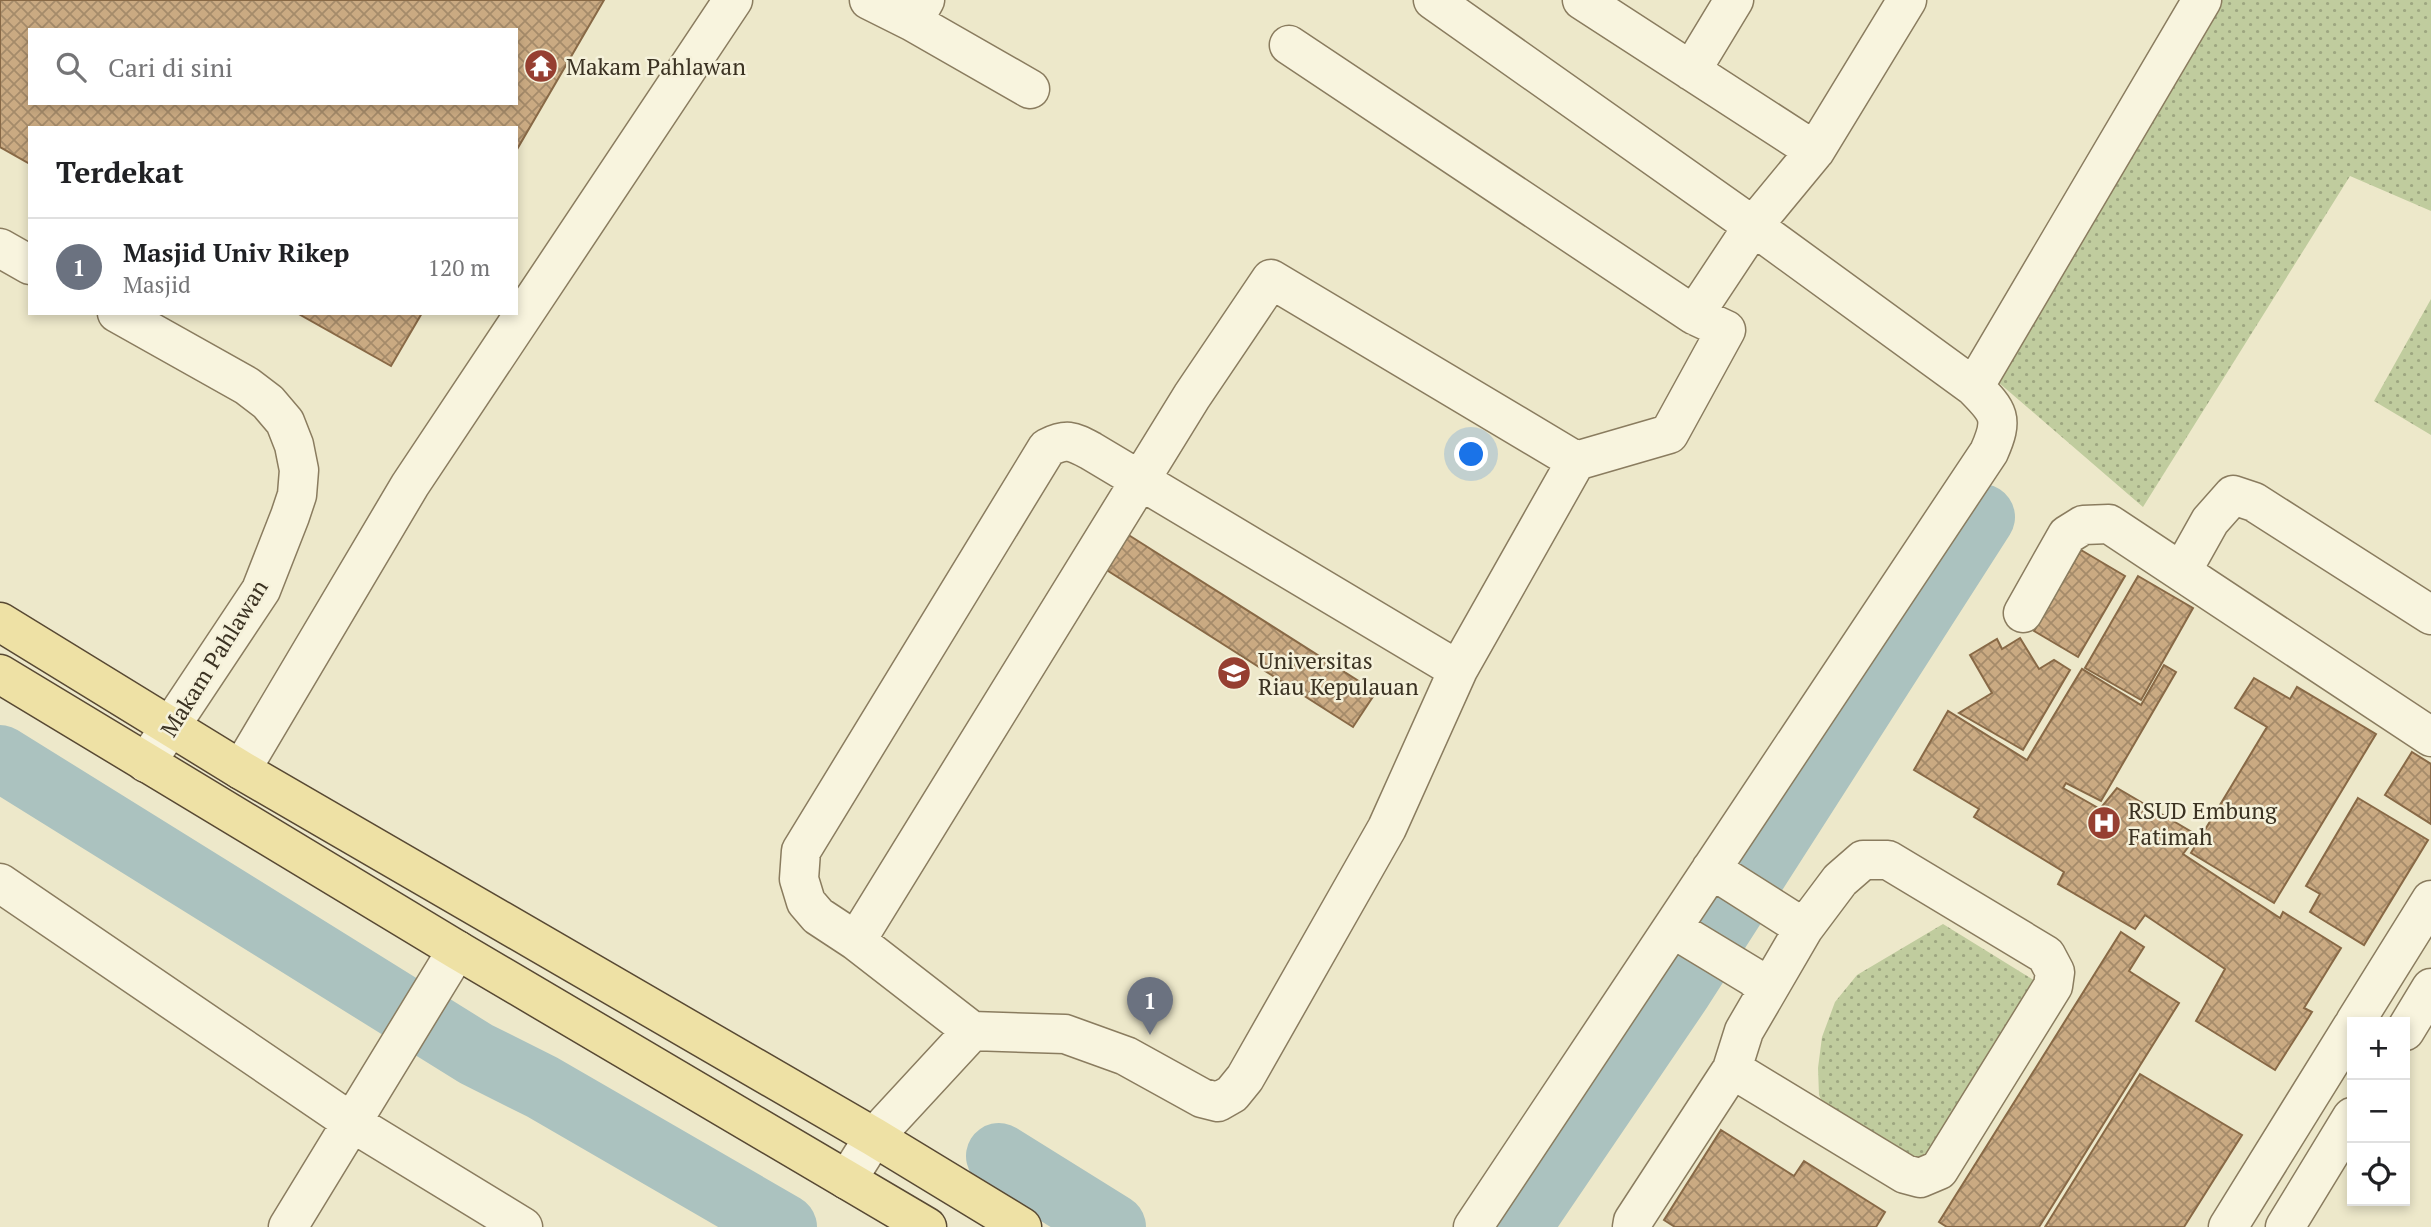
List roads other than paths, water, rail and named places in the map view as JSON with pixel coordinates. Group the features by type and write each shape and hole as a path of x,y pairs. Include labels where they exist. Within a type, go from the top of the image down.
{"main road":[{"path":"0,622 172,727 248,758 1022,1227"},
{"path":"0,674 457,950 926,1227"}],"street":[{"path":"248,758 410,485 733,0"},
{"path":"869,0 919,11 1030,89"},
{"path":"1433,0 1974,387 1994,407 1998,417 1996,437 1989,452 1683,935 1473,1227"},
{"path":"1691,71 1734,0"},
{"path":"1694,315 1752,226 1815,151 1907,0"},
{"path":"1974,387 2203,0"},
{"path":"1585,1 1815,151"},
{"path":"1289,45 1694,315 1726,330 1670,434 1576,461 1458,670 1387,828 1245,1078 1232,1094 1218,1102 1202,1098 1126,1056 1065,1034 972,1031 856,941 818,916 806,902 799,878 801,850 1047,448 1062,440 1075,443 1141,480 1458,670"},
{"path":"0,248 28,264"},
{"path":"856,941 1192,396 1271,279 1576,461"},
{"name":"Makam Pahlawan","path":"121,315 247,386 268,402 285,422 295,445 299,470 297,495 261,590 146,763"},
{"path":"2182,571 2210,521 2233,495 2255,502 2431,615"},
{"path":"2024,612 2067,535 2083,525 2109,524 2431,737"},
{"path":"1632,1227 1633,1221 1732,1069 1760,983 1796,924 1839,880 1863,860 1888,860 2046,955 2055,972 2053,986 1939,1170 1920,1178 1905,1174 1732,1069"},
{"path":"1720,875 1796,924"},
{"path":"0,883 351,1122 523,1227"},
{"path":"2358,1017 2431,900"},
{"path":"1683,935 1760,983"},
{"path":"288,1227 457,950"},
{"path":"2410,1023 2431,988"},
{"path":"847,1180 874,1137 972,1031"},
{"path":"2228,1227 2347,1035"},
{"path":"2285,1227 2347,1124"}],"waterway":[{"path":"1518,1227 1679,990 1982,517"},
{"path":"0,758 476,1054 542,1087 784,1227"},
{"path":"999,1156 1113,1227"}],"place":[{"name":"Makam Pahlawan","path":"541,66"},
{"name":"Universitas Riau Kepulauan","path":"1234,673"},
{"name":"RSUD Embung Fatimah","path":"2104,823"},
{"name":"Masjid Univ Rikep","path":"1150,1035"}]}
